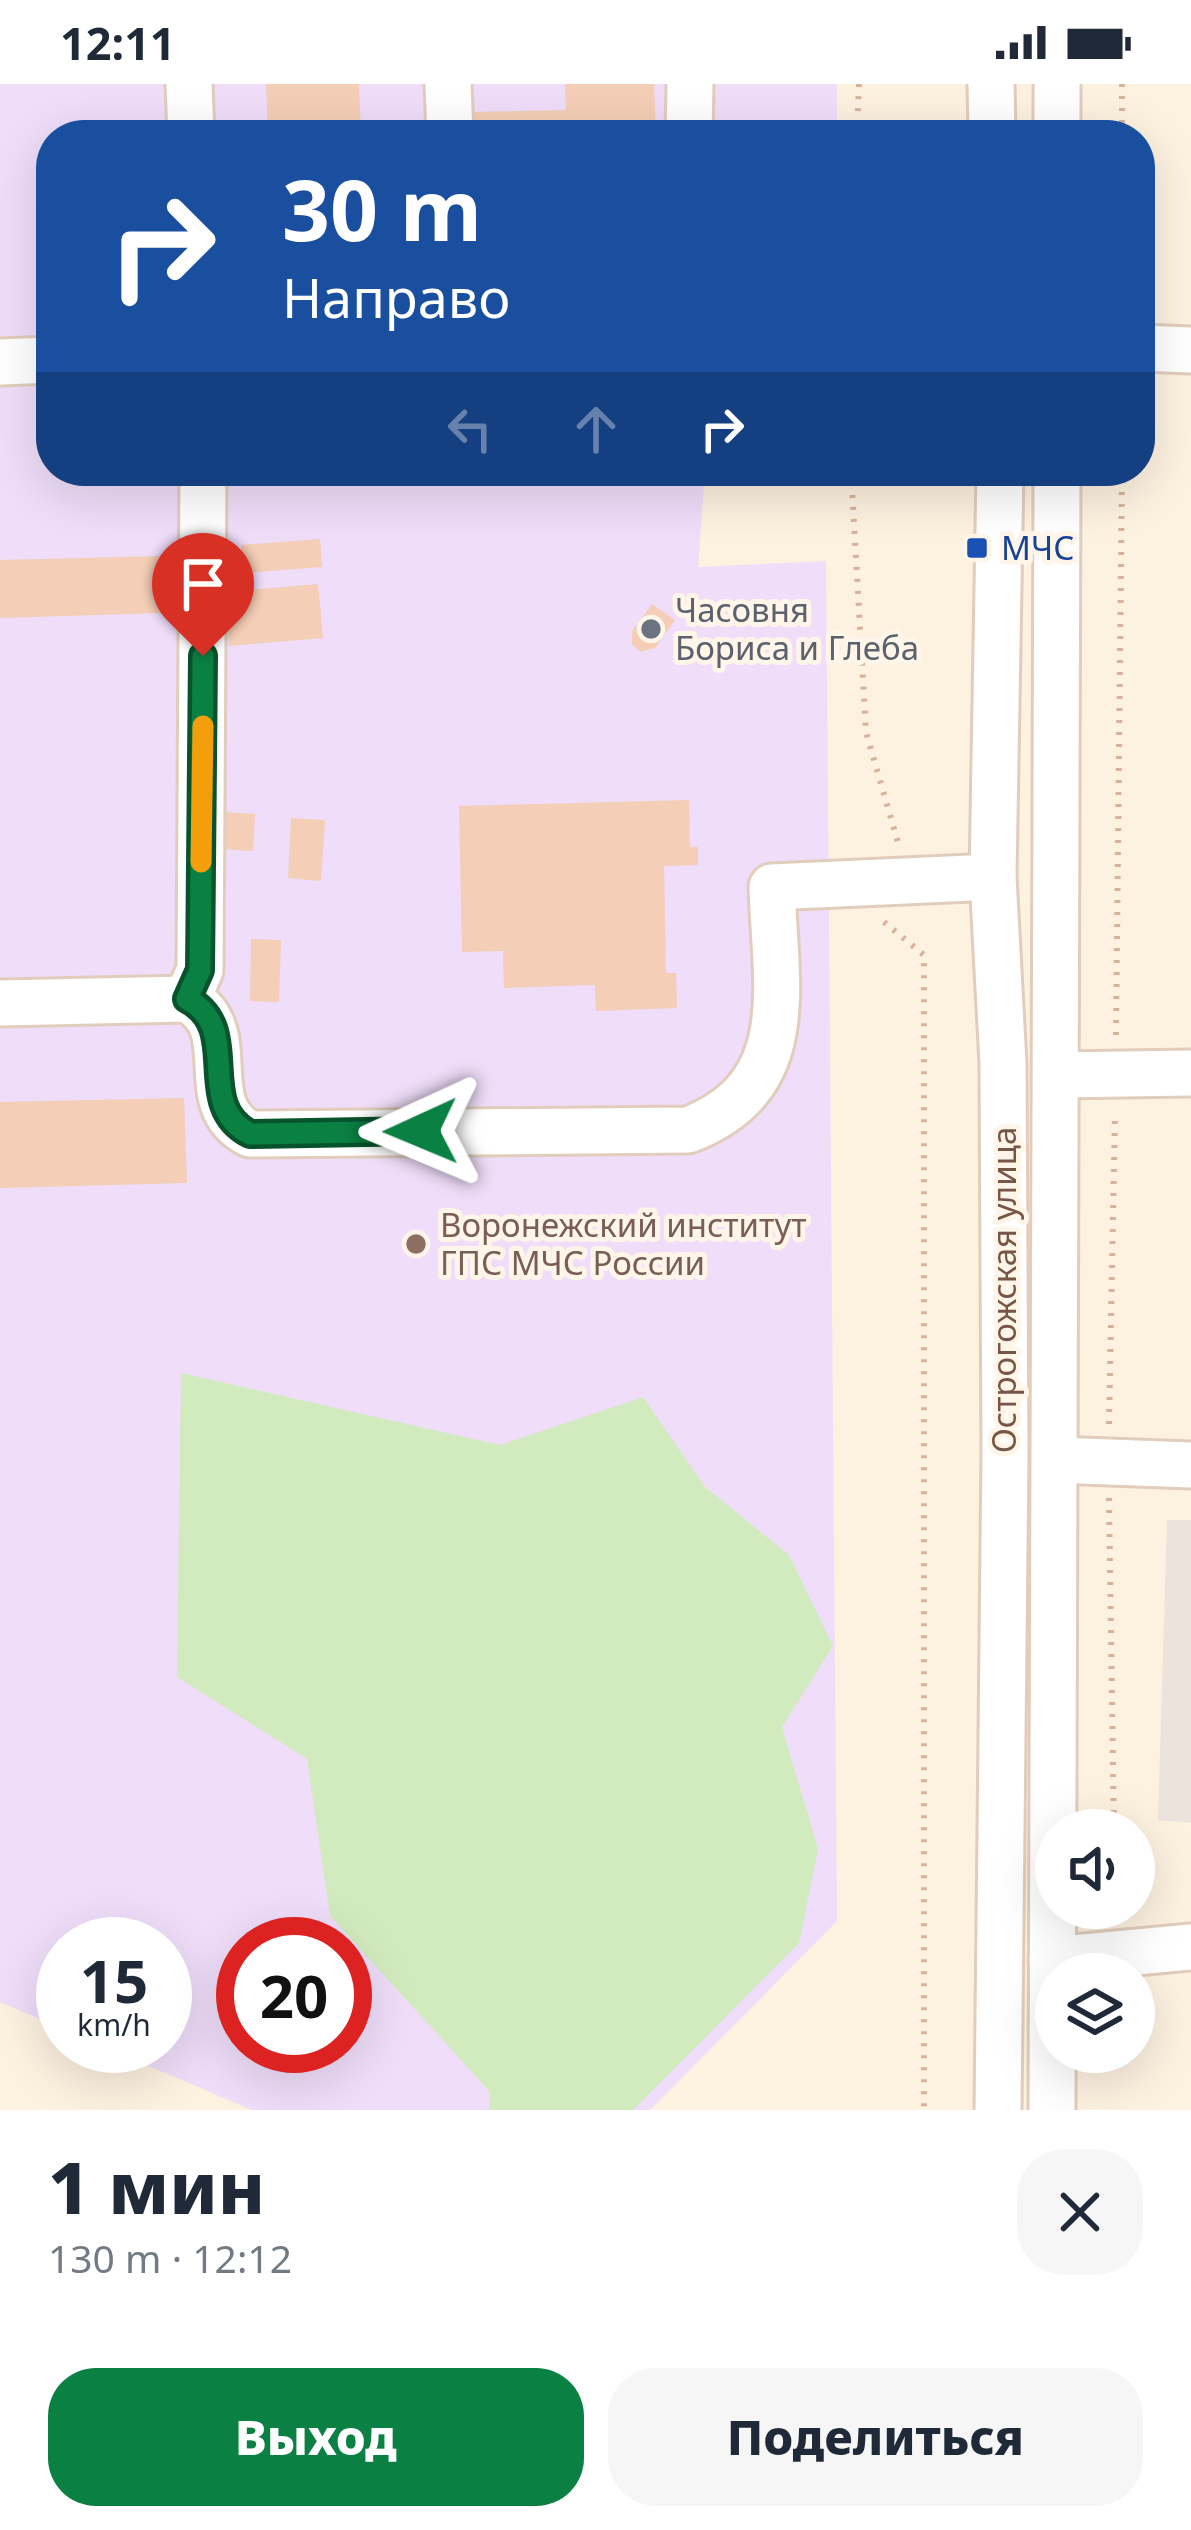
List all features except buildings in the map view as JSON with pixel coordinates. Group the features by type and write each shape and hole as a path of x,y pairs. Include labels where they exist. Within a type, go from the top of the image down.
{"street":[{"path":"189,84 190,120"},
{"path":"448,84 449,120"},
{"path":"689,120 690,84"},
{"path":"991,84 992,120"},
{"path":"1057,84 1057,120"},
{"path":"1155,349 1191,350"},
{"path":"0,362 36,361"},
{"path":"187,999 200,970 203,486"},
{"name":"Острогожская улица","path":"998,2110 1006,1454 1004,1063 993,878 1000,486"},
{"path":"1052,1953 1057,486"},
{"path":"0,1003 187,999 204,1008 216,1025 219,1103 232,1124 250,1134 688,1130 728,1114 772,1050 772,887 993,878"},
{"path":"1056,1075 1191,1073"},
{"path":"1054,1460 1191,1465"},
{"path":"1127,1953 1191,1947"},
{"path":"1052,2073 1052,2110"}],"path":[{"path":"858,120 860,84"},
{"path":"1122,84 1122,120"},
{"path":"852,486 866,732 902,856 883,924 924,956 924,2110"},
{"path":"1114,1809 1108,1462 1122,486"}],"shaded area":[{"name":"Воронежский институт ГПС МЧС России","path":"0,84 837,84 837,120 36,120 36,486 704,486 698,567 826,561 837,1921 650,2110 252,2110 165,2073 192,2073 192,1917 36,1917 36,2017 0,2002"},
{"path":"1167,1520 1191,1520 1191,1823 1158,1820"}],"green space":[{"path":"181,1373 500,1445 643,1397 705,1487 789,1555 833,1646 782,1727 818,1849 799,1943 633,2110 489,2110 490,2092 372,1962 372,1917 330,1916 307,1759 177,1677"}],"slow traffic":[{"path":"201,862 203,726"}],"place":[{"name":"МЧС","path":"977,548"},
{"name":"Часовня Бориса и Глеба","path":"651,629"},
{"name":"Воронежский институт ГПС МЧС России","path":"416,1244"}],"route":[{"path":"203,656 200,970 187,999 204,1008 216,1025 219,1103 232,1124 250,1134 421,1131"}]}
